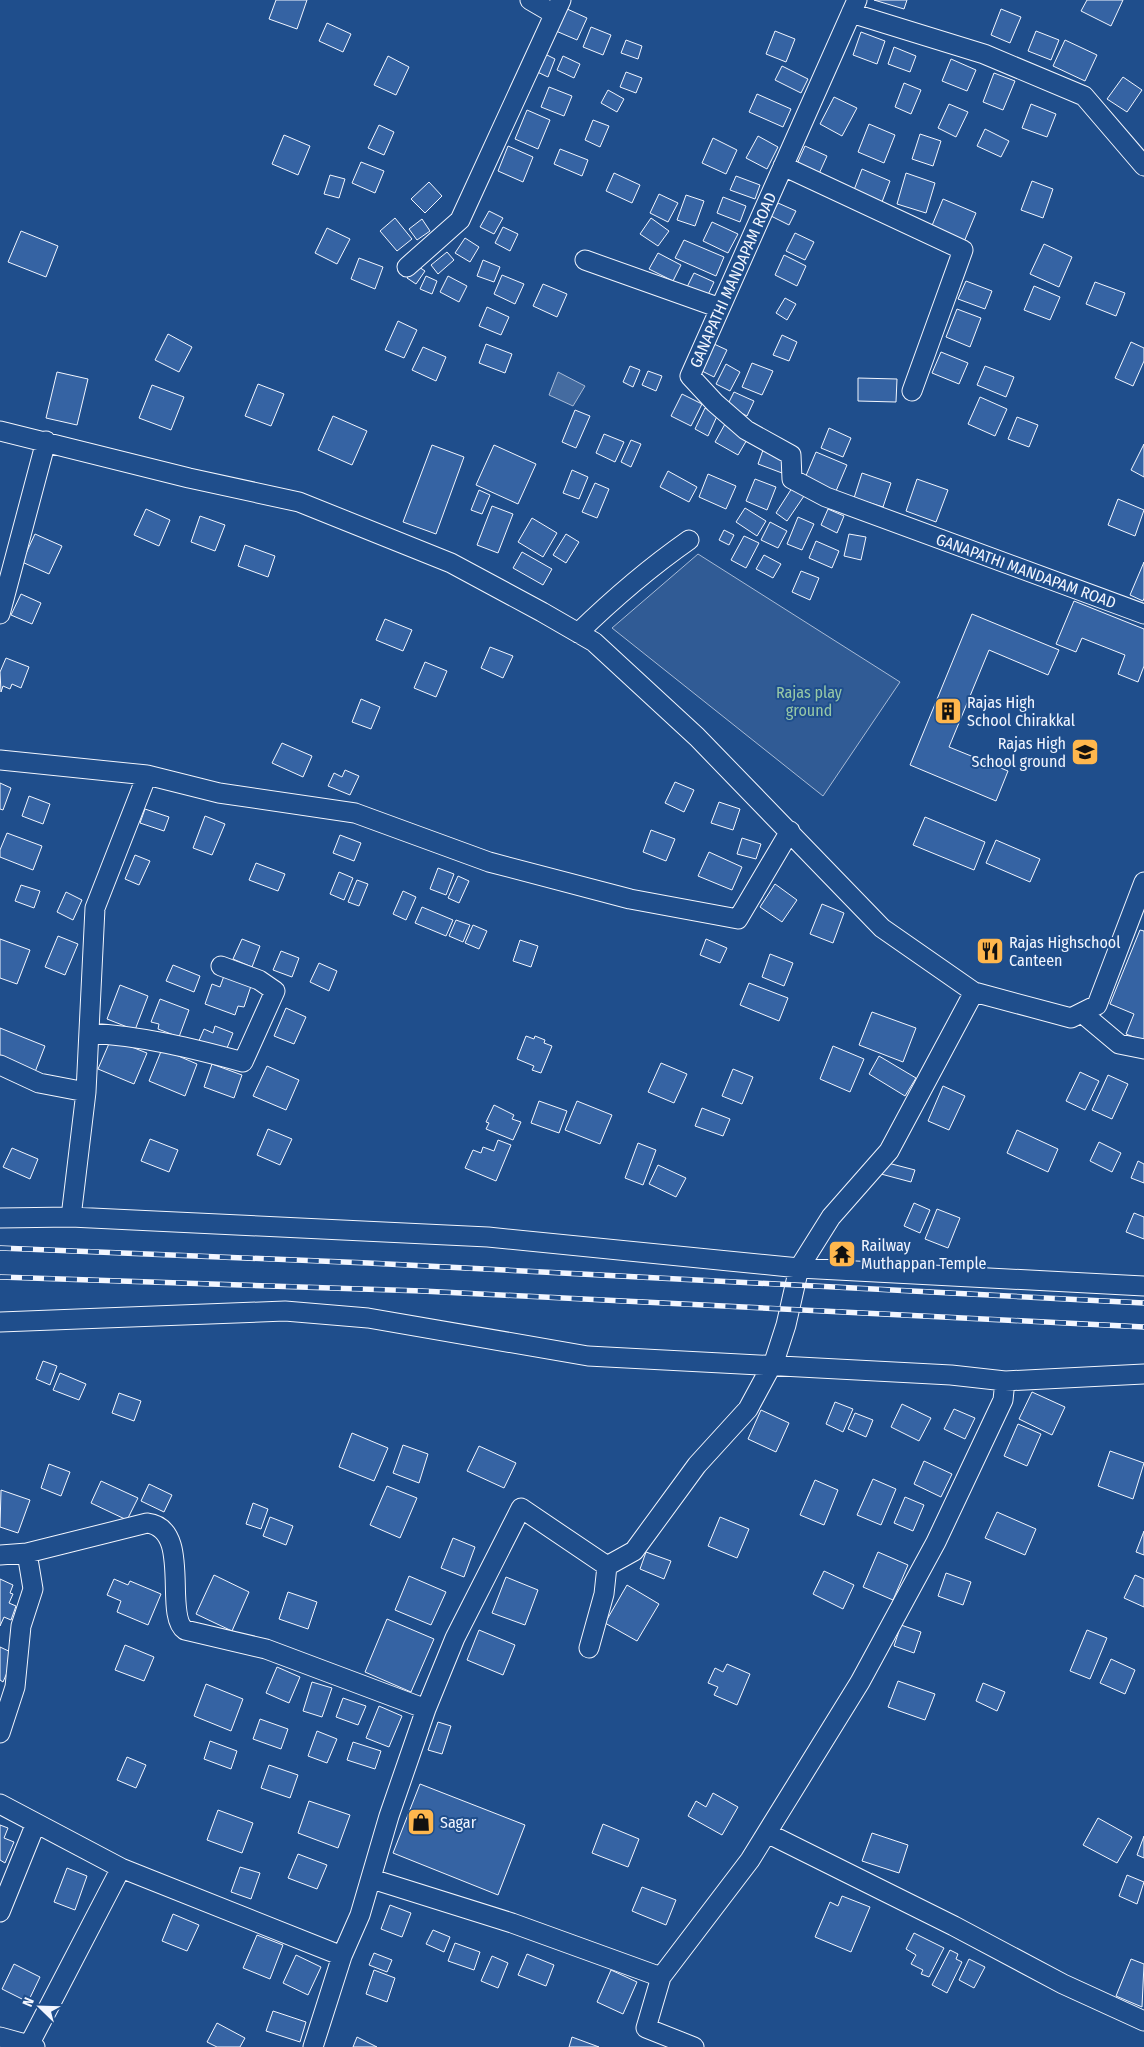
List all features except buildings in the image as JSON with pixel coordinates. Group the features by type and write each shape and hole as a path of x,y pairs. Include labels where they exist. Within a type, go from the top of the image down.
{"street":[{"path":"407,267 460,220 558,7 530,0"},
{"path":"854,7 984,54 1084,96 1140,164 1144,166"},
{"name":"GANAPATHI MANDAPAM ROAD","path":"854,7 690,376 715,403 746,430 791,455 792,479 826,497 1144,614"},
{"path":"783,166 963,250 912,391"},
{"path":"584,260 720,308"},
{"path":"0,431 189,478 299,502 451,563 594,642 698,737 882,928 974,992 1071,1018 1097,1005 1144,882"},
{"path":"0,614 46,441"},
{"path":"578,633 608,604 689,540"},
{"path":"0,760 147,774 219,793 355,813 489,862 630,899 738,919 790,831"},
{"path":"70,1217 86,1092 94,908 147,774"},
{"path":"89,1033 139,1037 243,1062 275,991 258,980 222,966"},
{"path":"607,1566 634,1551 697,1465 748,1410 772,1365 786,1325 799,1268 831,1217 888,1150 974,992"},
{"path":"1082,1013 1119,1044 1144,1050"},
{"path":"0,1065 39,1083 86,1092"},
{"path":"0,1218 70,1217 488,1237 799,1268 1144,1286"},
{"path":"0,1322 285,1312 368,1318 588,1356 951,1375 1005,1382 1144,1374"},
{"path":"694,2047 646,2028 661,1977 750,1860 860,1682 936,1542 1002,1400 1005,1382"},
{"path":"313,2047 342,1956 360,1916 389,1816 426,1709 455,1638 521,1508 607,1566"},
{"path":"0,1555 27,1553 147,1522 152,1523 165,1534 171,1548 177,1578 176,1603 180,1627 185,1630 266,1649 426,1709"},
{"path":"0,1733 15,1687 19,1665 21,1626 33,1589 27,1553"},
{"path":"589,1648 604,1594 607,1566"},
{"path":"0,1804 121,1868 342,1956"},
{"path":"0,1912 36,1823"},
{"path":"767,1833 954,1926 1063,1984 1144,2021"},
{"path":"0,2037 32,2046 121,1868"},
{"path":"372,1879 512,1923 661,1977"}],"shaded area":[{"path":"558,372 585,386 573,406 549,395"},
{"name":"Rajas play ground","path":"698,554 900,682 823,796 612,628"}],"railway":[{"path":"0,1248 368,1263 1144,1303"},
{"path":"0,1277 422,1291 1144,1327"}],"place":[{"name":"Rajas High School Chirakkal","path":"948,711"},
{"name":"Rajas High School ground","path":"1085,752"},
{"name":"Rajas Highschool Canteen","path":"990,951"},
{"name":"Railway Muthappan Temple","path":"842,1254"},
{"name":"Sagar","path":"421,1822"}]}
